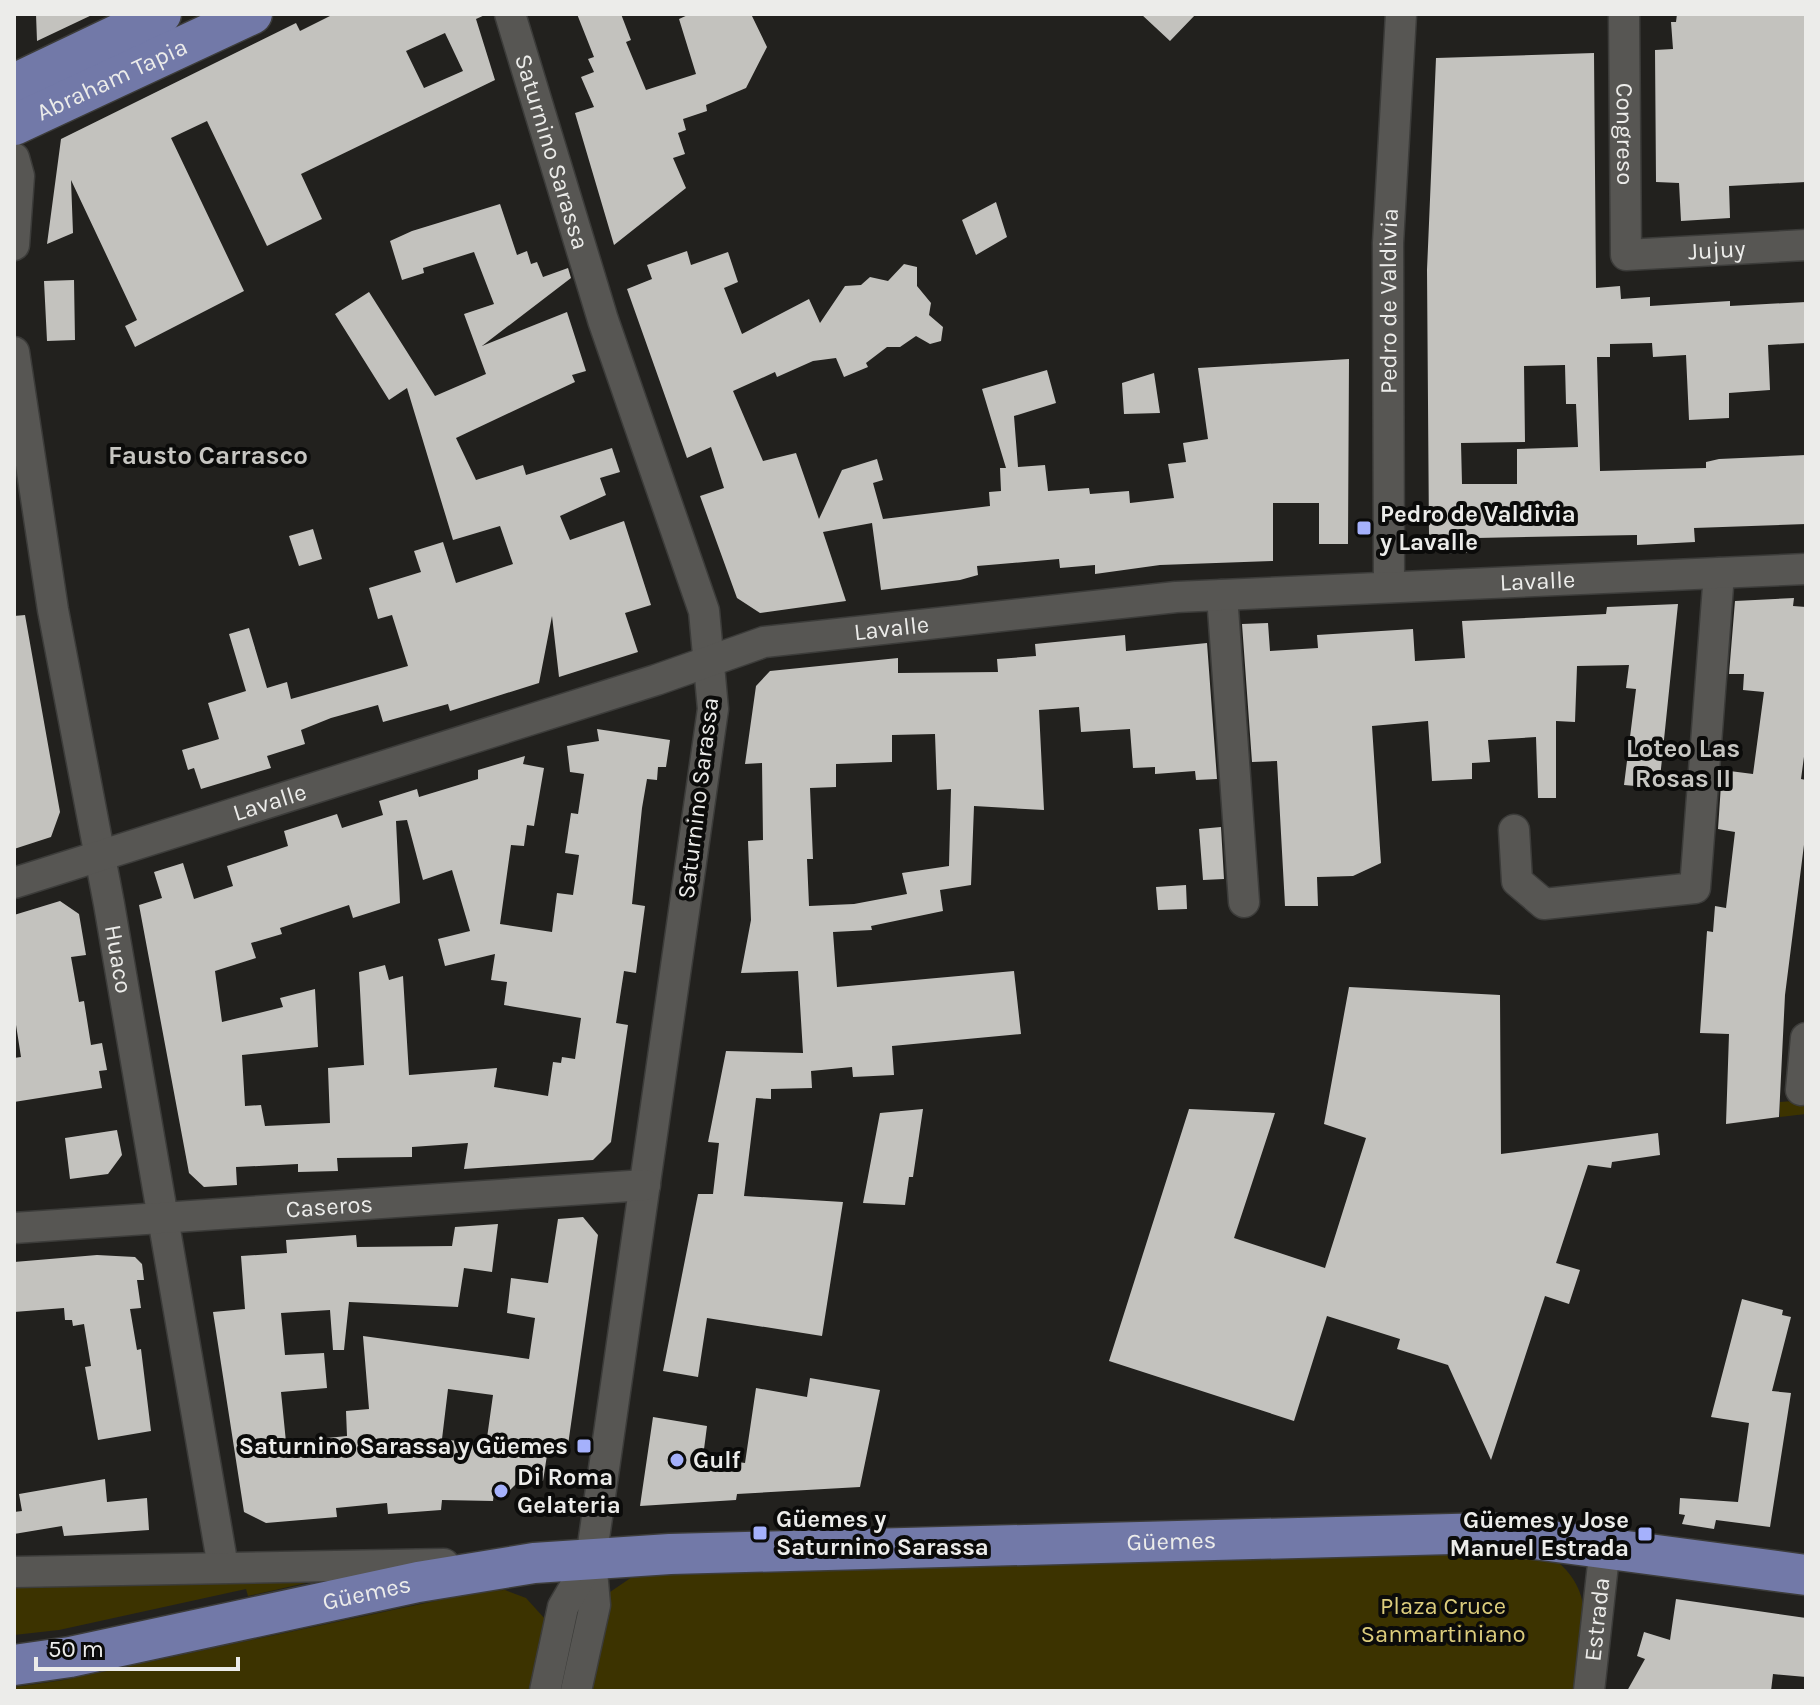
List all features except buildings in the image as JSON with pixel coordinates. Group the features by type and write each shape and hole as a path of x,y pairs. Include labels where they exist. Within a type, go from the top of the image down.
{"main road":[{"name":"Abraham Tapia","path":"14,84 161,14"},
{"name":"Abraham Tapia","path":"14,125 252,14"},
{"name":"Güemes","path":"14,1665 70,1657 418,1582 534,1563 591,1559 1417,1532 1490,1533 1806,1575"}],"street":[{"name":"Saturnino Sarassa","path":"510,14 603,320 704,611 713,709 591,1559 595,1605 576,1691"},
{"name":"Pedro de Valdivia","path":"1389,587 1388,243 1401,14"},
{"name":"Congreso","path":"1624,14 1626,255"},
{"path":"14,158 19,176 14,245"},
{"name":"Jujuy","path":"1626,255 1806,245"},
{"name":"Huaco","path":"14,352 53,610 100,856 223,1567"},
{"name":"Lavalle","path":"14,883 764,642 1222,595 1806,569"},
{"path":"1514,830 1517,881 1544,904 1695,888 1719,573"},
{"path":"1222,595 1244,902"},
{"path":"1801,1090 1806,1038"},
{"name":"Caseros","path":"14,1228 645,1185"},
{"name":"Estrada","path":"1589,1691 1605,1546"},
{"name":"Saturnino Sarassa","path":"545,1691 563,1607 591,1559"},
{"name":"Güemes","path":"14,1572 534,1563"}],"green space":[{"path":"1806,1100 1806,1114 1780,1117 1780,1102"},
{"name":"Plaza Cruce Sanmartiniano","path":"1424,1547 1554,1559 1578,1587 1583,1603 1584,1636 1576,1691 591,1691 610,1592 638,1573"},
{"path":"315,1581 248,1596 246,1589 59,1630 14,1635 14,1586"},
{"path":"505,1590 526,1598 545,1619 531,1691 14,1691 14,1687 64,1680 482,1591"}],"place":[{"name":"Pedro de Valdivia y Lavalle","path":"1364,528"},
{"name":"Saturnino Sarassa y Güemes","path":"584,1446"},
{"name":"Gulf","path":"677,1460"},
{"name":"Di Roma Gelateria","path":"501,1491"},
{"name":"Güemes y Saturnino Sarassa","path":"760,1533"},
{"name":"Güemes y Jose Manuel Estrada","path":"1645,1534"}],"district":[{"name":"Fausto Carrasco","path":"208,455"},
{"name":"Loteo Las Rosas II","path":"1683,763"}]}
